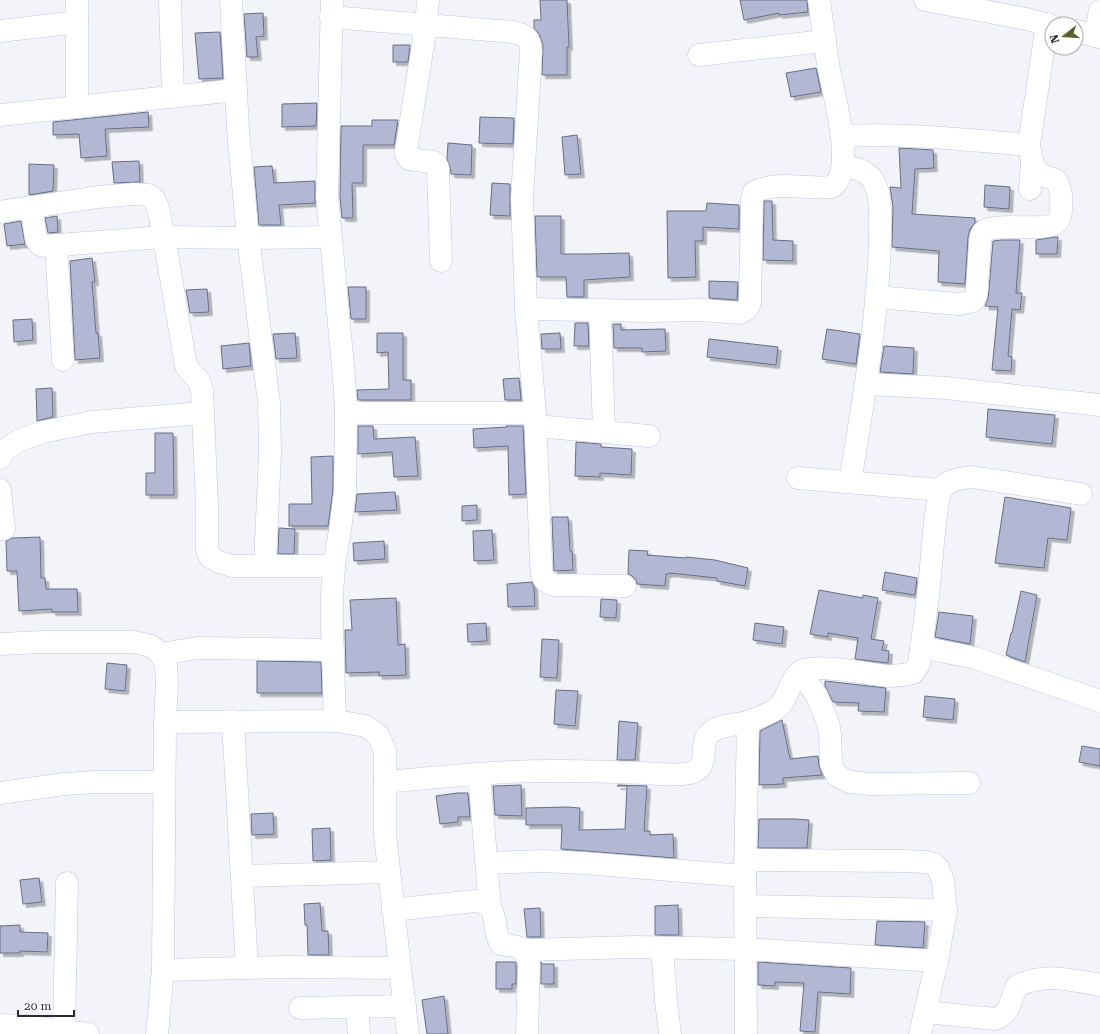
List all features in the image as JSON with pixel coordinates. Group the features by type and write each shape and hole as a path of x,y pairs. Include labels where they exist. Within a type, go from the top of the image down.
{"street":[{"path":"77,0 77,107"},
{"path":"170,0 173,96"},
{"path":"231,0 238,129 248,238 269,402 270,459 265,565"},
{"path":"428,0 426,26 406,155 409,159 433,162 438,168 441,261"},
{"path":"526,309 650,311 702,310 740,313 747,309 750,302 752,199 754,192 762,188 778,186 832,187 837,184 843,165 844,150 842,136 819,0"},
{"path":"925,0 1044,24"},
{"path":"336,721 332,593 334,566 345,491 346,413 344,376 327,196 332,9 426,26 520,33 528,38 530,44 522,198 526,309 535,419 541,562 544,580 547,583 555,585 625,586"},
{"path":"1090,35 1100,10"},
{"path":"0,31 77,22"},
{"path":"699,55 825,41"},
{"path":"1030,189 1030,154 1045,56"},
{"path":"0,115 236,90"},
{"path":"842,136 908,136 1030,154"},
{"path":"876,297 959,304 972,301 976,296 978,288 980,242 983,231 1002,228 1046,226 1054,224 1058,221 1061,215 1062,194 1060,187 1056,180 1036,171 1030,154"},
{"path":"843,165 858,169 868,175 875,183 878,194 880,226 879,260 872,340 850,482"},
{"path":"0,212 98,197 133,194 149,195 154,199 158,208 164,237 186,366 199,381 202,391 207,505 207,549 210,556 219,562 232,566 334,566"},
{"path":"31,207 36,239 38,243 45,246 164,237 331,237"},
{"path":"56,245 63,360"},
{"path":"600,310 604,432"},
{"path":"866,384 946,388 1100,405"},
{"path":"0,458 5,450 20,440 43,432 92,422 203,413"},
{"path":"346,413 535,419 604,432 649,436"},
{"path":"385,782 513,771 673,774 695,771 703,760 705,741 708,734 718,728 748,722 774,711 784,703 790,685 800,672 811,668 890,676 904,676 913,674 919,664 930,578 937,504 941,490 948,483 957,479 972,477 1081,494"},
{"path":"798,478 941,490"},
{"path":"0,490 4,529 0,529"},
{"path":"0,644 42,642 134,642 151,646 161,654 166,664 168,683 165,722 163,970 157,1034"},
{"path":"921,647 975,658 1100,701"},
{"path":"161,654 197,648 333,650"},
{"path":"800,672 817,696 828,723 831,764 837,776 850,782 870,784 969,783"},
{"path":"233,721 247,968"},
{"path":"165,722 336,721 366,726 378,735 385,751 385,834 408,1034"},
{"path":"746,1034 745,868 748,722"},
{"path":"479,774 490,906 494,917 498,939 501,944 517,946 524,950 528,956 527,1034"},
{"path":"0,793 80,783 164,782"},
{"path":"487,863 543,861 745,868 926,862 934,864 941,873 946,910 937,961 920,1034"},
{"path":"242,876 389,872"},
{"path":"64,1031 67,883"},
{"path":"393,910 475,901 484,902 490,906"},
{"path":"746,906 946,910"},
{"path":"524,950 599,947 745,949 937,961"},
{"path":"662,948 670,1034"},
{"path":"163,970 247,968 400,968"},
{"path":"926,1012 995,1019 1002,1017 1008,1010 1017,986 1027,981 1038,978 1053,978 1100,985"},
{"path":"300,1008 405,1006"},
{"path":"357,1007 359,1034"},
{"path":"0,1025 88,1034"}],"building":[{"path":"540,0 567,0 569,47 567,47 567,75 542,75 543,45 539,34 534,28 534,20 541,20"},
{"path":"740,0 807,0 808,12 779,15 779,13 744,20"},
{"path":"263,13 264,36 256,37 258,57 247,57 244,14"},
{"path":"220,32 223,78 199,79 195,33"},
{"path":"393,45 410,45 408,62 393,62"},
{"path":"816,68 821,92 791,97 786,73"},
{"path":"317,103 316,126 282,127 282,104"},
{"path":"148,112 149,127 105,129 107,156 81,158 79,134 53,135 53,122"},
{"path":"480,117 514,118 513,144 479,143"},
{"path":"372,120 398,120 394,145 363,145 363,183 352,183 353,218 342,218 340,196 341,126 372,126"},
{"path":"577,135 581,174 565,175 562,137"},
{"path":"448,143 472,145 471,175 451,174 447,159"},
{"path":"899,148 933,150 934,168 915,169 912,214 975,218 975,223 970,229 968,237 965,284 938,282 939,251 892,247 893,207 890,187 901,188"},
{"path":"139,161 140,182 114,183 112,162"},
{"path":"29,164 54,165 53,191 29,195"},
{"path":"272,166 274,183 315,181 315,203 279,205 281,225 259,225 254,167"},
{"path":"492,183 510,184 510,216 490,215"},
{"path":"985,185 1010,187 1009,209 984,207"},
{"path":"764,201 772,201 773,240 793,241 793,261 763,260"},
{"path":"707,203 739,205 739,229 703,227 703,241 695,241 696,277 668,278 667,211 706,211"},
{"path":"57,216 58,232 48,233 45,218"},
{"path":"535,216 561,216 561,254 629,253 630,277 584,280 584,297 567,297 566,277 537,277"},
{"path":"21,221 25,244 7,246 4,224"},
{"path":"1058,237 1057,254 1036,254 1036,240"},
{"path":"1020,240 1016,293 1022,293 1020,310 1012,309 1008,356 1012,357 1011,371 992,370 998,307 985,306 989,290 993,241"},
{"path":"92,258 95,282 92,282 96,333 98,333 100,358 75,360 70,261"},
{"path":"709,281 738,282 737,300 709,298"},
{"path":"348,287 366,287 366,319 351,319"},
{"path":"207,289 209,312 190,313 186,290"},
{"path":"32,319 33,340 14,342 13,320"},
{"path":"575,323 588,323 589,346 574,346"},
{"path":"613,324 621,324 621,330 665,329 666,351 642,352 642,348 614,348"},
{"path":"827,329 860,334 856,364 822,359"},
{"path":"295,333 297,358 276,359 273,334"},
{"path":"377,333 403,333 403,380 411,380 411,400 358,400 357,390 389,389 388,352 377,353"},
{"path":"560,333 561,349 542,349 541,334"},
{"path":"709,339 778,347 776,365 707,357"},
{"path":"249,343 251,366 223,369 221,346"},
{"path":"884,346 914,348 913,374 880,372"},
{"path":"519,378 521,400 505,400 503,379"},
{"path":"52,388 53,417 37,421 36,389"},
{"path":"988,409 1055,415 1052,444 986,437"},
{"path":"358,426 373,426 374,439 415,437 418,476 394,477 392,452 358,454"},
{"path":"506,426 523,426 526,494 509,495 508,446 474,448 473,429 507,427"},
{"path":"155,433 173,433 174,495 146,495 146,473 155,473"},
{"path":"576,442 601,444 601,447 632,449 631,475 600,473 600,477 575,476"},
{"path":"333,456 333,490 328,526 289,526 289,504 312,504 311,457"},
{"path":"395,492 397,510 355,512 357,494"},
{"path":"1005,497 1071,508 1067,540 1048,538 1044,568 995,563"},
{"path":"477,505 477,520 462,521 462,506"},
{"path":"552,517 568,517 570,551 572,551 573,570 554,571"},
{"path":"279,528 295,529 294,554 278,554"},
{"path":"492,530 494,560 474,561 473,531"},
{"path":"40,537 41,578 45,578 46,589 77,589 78,612 52,612 52,609 19,611 17,571 7,571 6,541 12,538"},
{"path":"384,541 385,559 354,561 353,543"},
{"path":"629,550 648,551 647,555 715,560 748,568 745,586 717,581 717,578 669,573 666,574 665,586 637,584 636,580 628,574"},
{"path":"885,572 917,578 915,595 882,590"},
{"path":"532,582 534,587 535,606 508,607 507,584"},
{"path":"819,590 863,598 863,595 878,598 871,639 884,641 882,650 889,651 888,663 855,659 858,638 828,633 828,637 810,634"},
{"path":"1021,591 1037,595 1025,662 1006,655"},
{"path":"396,598 398,645 405,644 406,675 379,676 379,672 346,673 345,630 352,630 350,600"},
{"path":"601,599 617,600 616,618 600,617"},
{"path":"939,612 973,616 970,644 935,637"},
{"path":"486,623 487,641 468,642 467,624"},
{"path":"755,623 784,627 782,644 753,640"},
{"path":"542,639 559,640 557,678 540,677"},
{"path":"257,661 321,662 322,693 257,693"},
{"path":"107,663 127,665 125,691 105,689"},
{"path":"825,681 886,688 884,712 858,711 859,703 833,702 825,686"},
{"path":"556,690 578,691 575,726 554,724"},
{"path":"925,696 955,699 953,720 923,717"},
{"path":"782,720 790,759 818,756 822,775 783,778 783,784 759,785 760,731"},
{"path":"619,721 638,723 635,760 617,760"},
{"path":"1082,746 1100,749 1100,766 1079,762"},
{"path":"521,785 522,816 495,815 493,786"},
{"path":"618,785 647,786 644,831 650,831 650,835 673,834 674,858 561,849 562,825 526,825 526,808 567,807 580,808 579,830 625,829 627,786 617,786"},
{"path":"468,793 470,817 458,817 458,822 440,824 436,796"},
{"path":"273,813 274,834 252,835 251,814"},
{"path":"759,819 809,820 807,848 758,848"},
{"path":"330,828 331,860 313,861 312,829"},
{"path":"39,878 42,902 23,904 20,880"},
{"path":"320,903 322,931 328,931 329,955 308,955 307,925 305,925 304,904"},
{"path":"678,905 679,935 655,935 655,906"},
{"path":"540,908 541,937 527,937 524,909"},
{"path":"877,921 925,922 923,948 875,945"},
{"path":"20,925 20,932 48,933 47,952 20,951 20,953 0,953 0,926"},
{"path":"496,962 516,962 516,984 512,984 512,989 496,989"},
{"path":"541,962 542,964 554,964 554,984 541,984"},
{"path":"758,962 851,968 850,994 818,992 815,1032 800,1031 804,983 775,982 775,986 758,985"},
{"path":"444,996 448,1034 427,1034 422,1000"}]}
